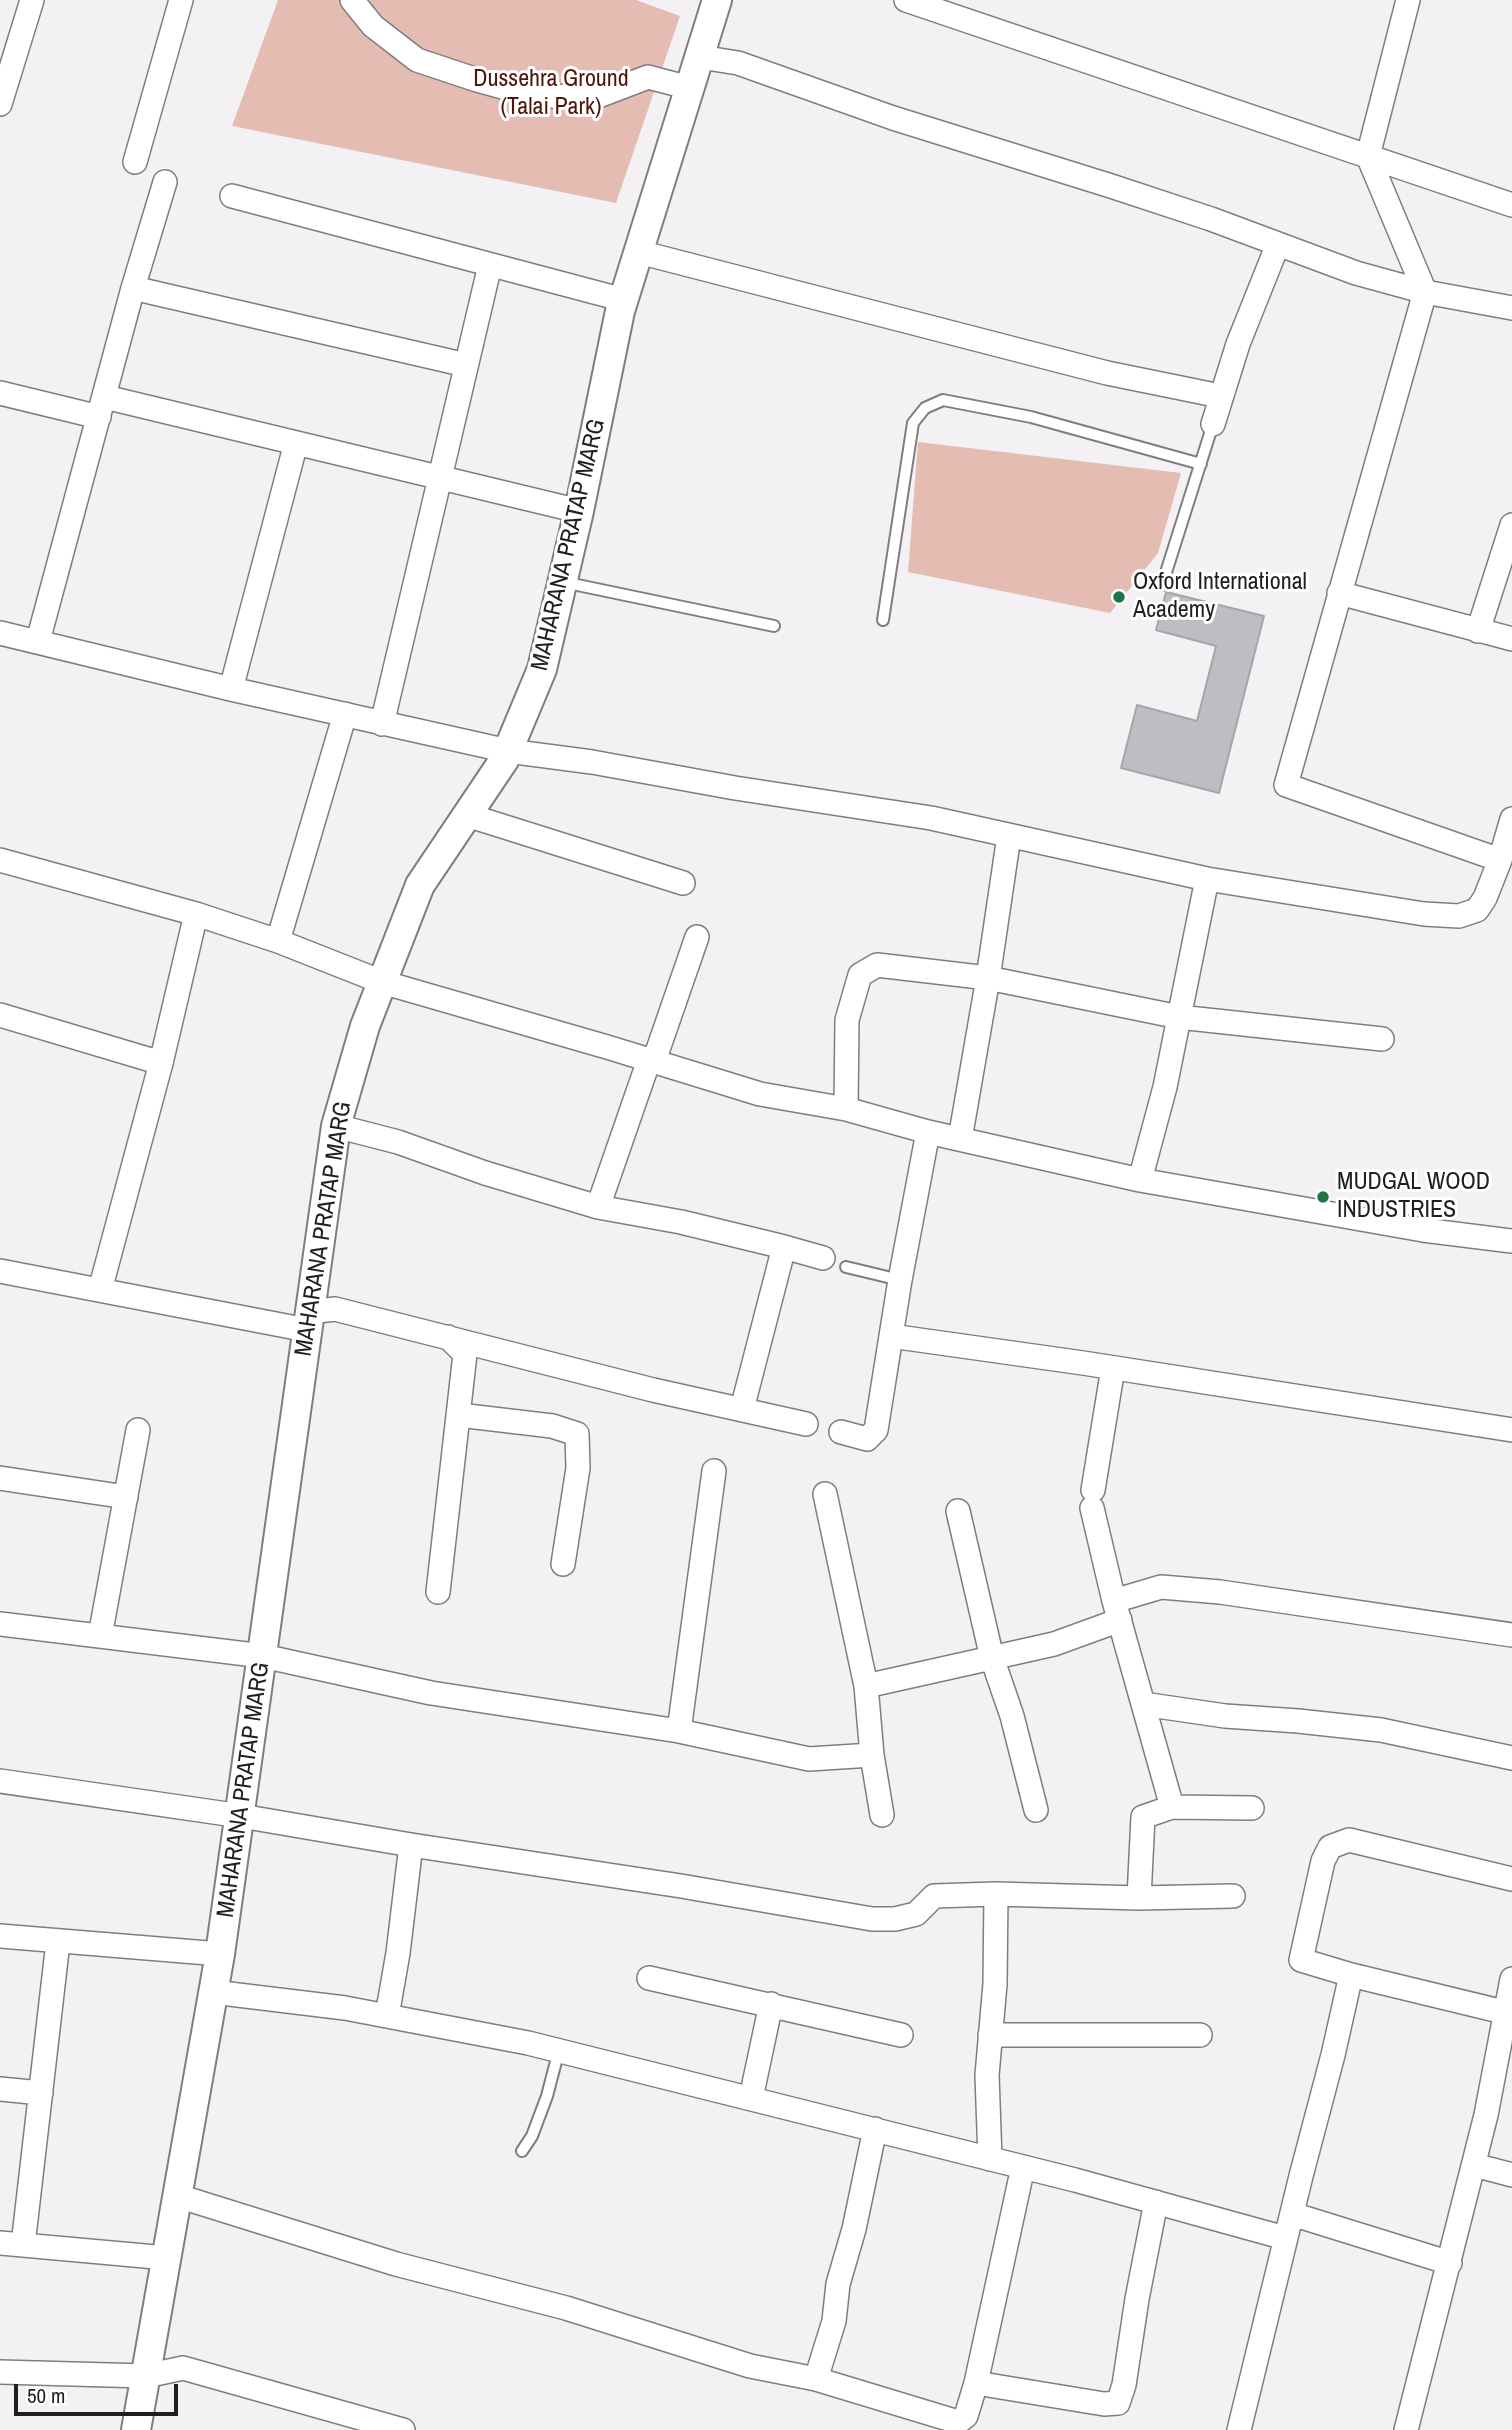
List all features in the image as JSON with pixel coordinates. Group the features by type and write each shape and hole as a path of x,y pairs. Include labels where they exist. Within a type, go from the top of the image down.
{"street":[{"path":"0,104 32,0"},
{"path":"135,162 181,0"},
{"path":"352,0 373,26 417,60 520,92 593,99 648,77 690,88"},
{"name":"MAHARANA PRATAP MARG","path":"135,2430 220,1954 336,1126 365,1026 420,885 508,751 542,669 624,300 717,0"},
{"path":"906,0 1512,205"},
{"path":"1408,0 1368,156 1425,292 1286,785 1500,860"},
{"path":"700,57 738,63 893,118 1123,190 1356,273 1425,292 1512,308"},
{"path":"37,642 133,288 165,182"},
{"path":"232,196 624,300"},
{"path":"1213,424 1238,344 1278,244"},
{"path":"639,252 1107,373 1220,397"},
{"path":"382,724 490,265"},
{"path":"133,288 466,365"},
{"path":"0,393 102,407 296,443 579,511"},
{"path":"231,689 296,443"},
{"path":"1478,631 1512,525"},
{"path":"1339,593 1512,639"},
{"path":"0,633 231,689 508,751 592,762 735,788 931,818 1207,879 1423,914 1459,916 1477,910 1485,898 1500,860 1512,819"},
{"path":"278,941 345,714"},
{"path":"467,815 683,883"},
{"path":"960,1139 1009,836"},
{"path":"0,860 196,914 278,941 382,982 760,1094 846,1109 928,1132 1140,1180 1423,1230 1512,1241"},
{"path":"1140,1180 1165,1087 1207,879"},
{"path":"100,1290 161,1063 196,914"},
{"path":"597,1207 697,937"},
{"path":"846,1109 847,1020 860,975 877,965 988,978 1179,1017 1382,1039"},
{"path":"0,1015 161,1063"},
{"path":"336,1126 398,1142 485,1173 597,1207 681,1222 823,1258"},
{"path":"841,1432 867,1438 876,1430 900,1280 928,1132"},
{"path":"743,1409 784,1247"},
{"path":"0,1271 100,1290 308,1321 335,1309 653,1390 806,1424"},
{"path":"891,1336 1512,1430"},
{"path":"438,1592 465,1353 448,1337"},
{"path":"1113,1368 1093,1499 1117,1611 1172,1807"},
{"path":"459,1415 552,1426 577,1434 578,1468 564,1564"},
{"path":"100,1636 138,1430"},
{"path":"679,1731 714,1471"},
{"path":"0,1478 126,1497"},
{"path":"825,1494 866,1686 872,1755 882,1815"},
{"path":"958,1511 992,1658 1012,1716 1036,1810"},
{"path":"866,1686 1054,1644 1161,1587 1220,1592 1512,1635"},
{"path":"0,1624 263,1656 431,1693 679,1731 809,1759 872,1755"},
{"path":"1143,1704 1224,1716 1298,1720 1381,1730 1512,1758"},
{"path":"0,1781 241,1816 872,1919 895,1919 916,1914 934,1896 1234,1896"},
{"path":"1139,1898 1143,1817 1172,1807 1252,1808"},
{"path":"1509,2014 1350,1975 1301,1960 1322,1861 1330,1847 1349,1840 1512,1880"},
{"path":"387,2016 398,1953 411,1845"},
{"path":"990,2159 987,2075 995,1984 996,1894"},
{"path":"0,1936 220,1954"},
{"path":"58,1942 41,2094 11,2244 167,2259"},
{"path":"1239,2430 1285,2238 1334,2055 1350,1975"},
{"path":"649,1978 901,2035"},
{"path":"1412,2426 1509,2014 1512,1979"},
{"path":"213,1992 345,2008 559,2050 1023,2167 1285,2238"},
{"path":"751,2098 771,2004"},
{"path":"990,2035 1200,2035"},
{"path":"0,2089 41,2094"},
{"path":"816,2379 834,2321 838,2284 854,2229 875,2129"},
{"path":"1474,2165 1512,2175"},
{"path":"178,2196 396,2264 566,2308 750,2366 816,2379 958,2422 966,2416 976,2383 1023,2167"},
{"path":"976,2383 1104,2404 1118,2403 1124,2385 1156,2202"},
{"path":"1292,2214 1450,2263"},
{"path":"0,2372 146,2376 183,2368 403,2430"}],"lane":[{"path":"883,620 913,423 925,408 943,400 1031,417 1201,464"},
{"path":"1162,585 1213,424"},
{"path":"563,582 774,626"},
{"path":"846,1267 900,1280"},
{"path":"522,2151 532,2136 547,2096 559,2050"}],"green space":[{"name":"Dussehra Ground (Talai Park)","path":"278,0 636,0 680,16 616,203 232,126"},
{"path":"918,442 1181,473 1158,553 1110,613 908,572"}],"building":[{"path":"1166,592 1264,616 1219,793 1121,768 1137,705 1197,721 1216,646 1156,630"}],"place":[{"name":"Oxford International Academy","path":"1119,597"},
{"name":"MUDGAL WOOD INDUSTRIES","path":"1323,1197"}]}
